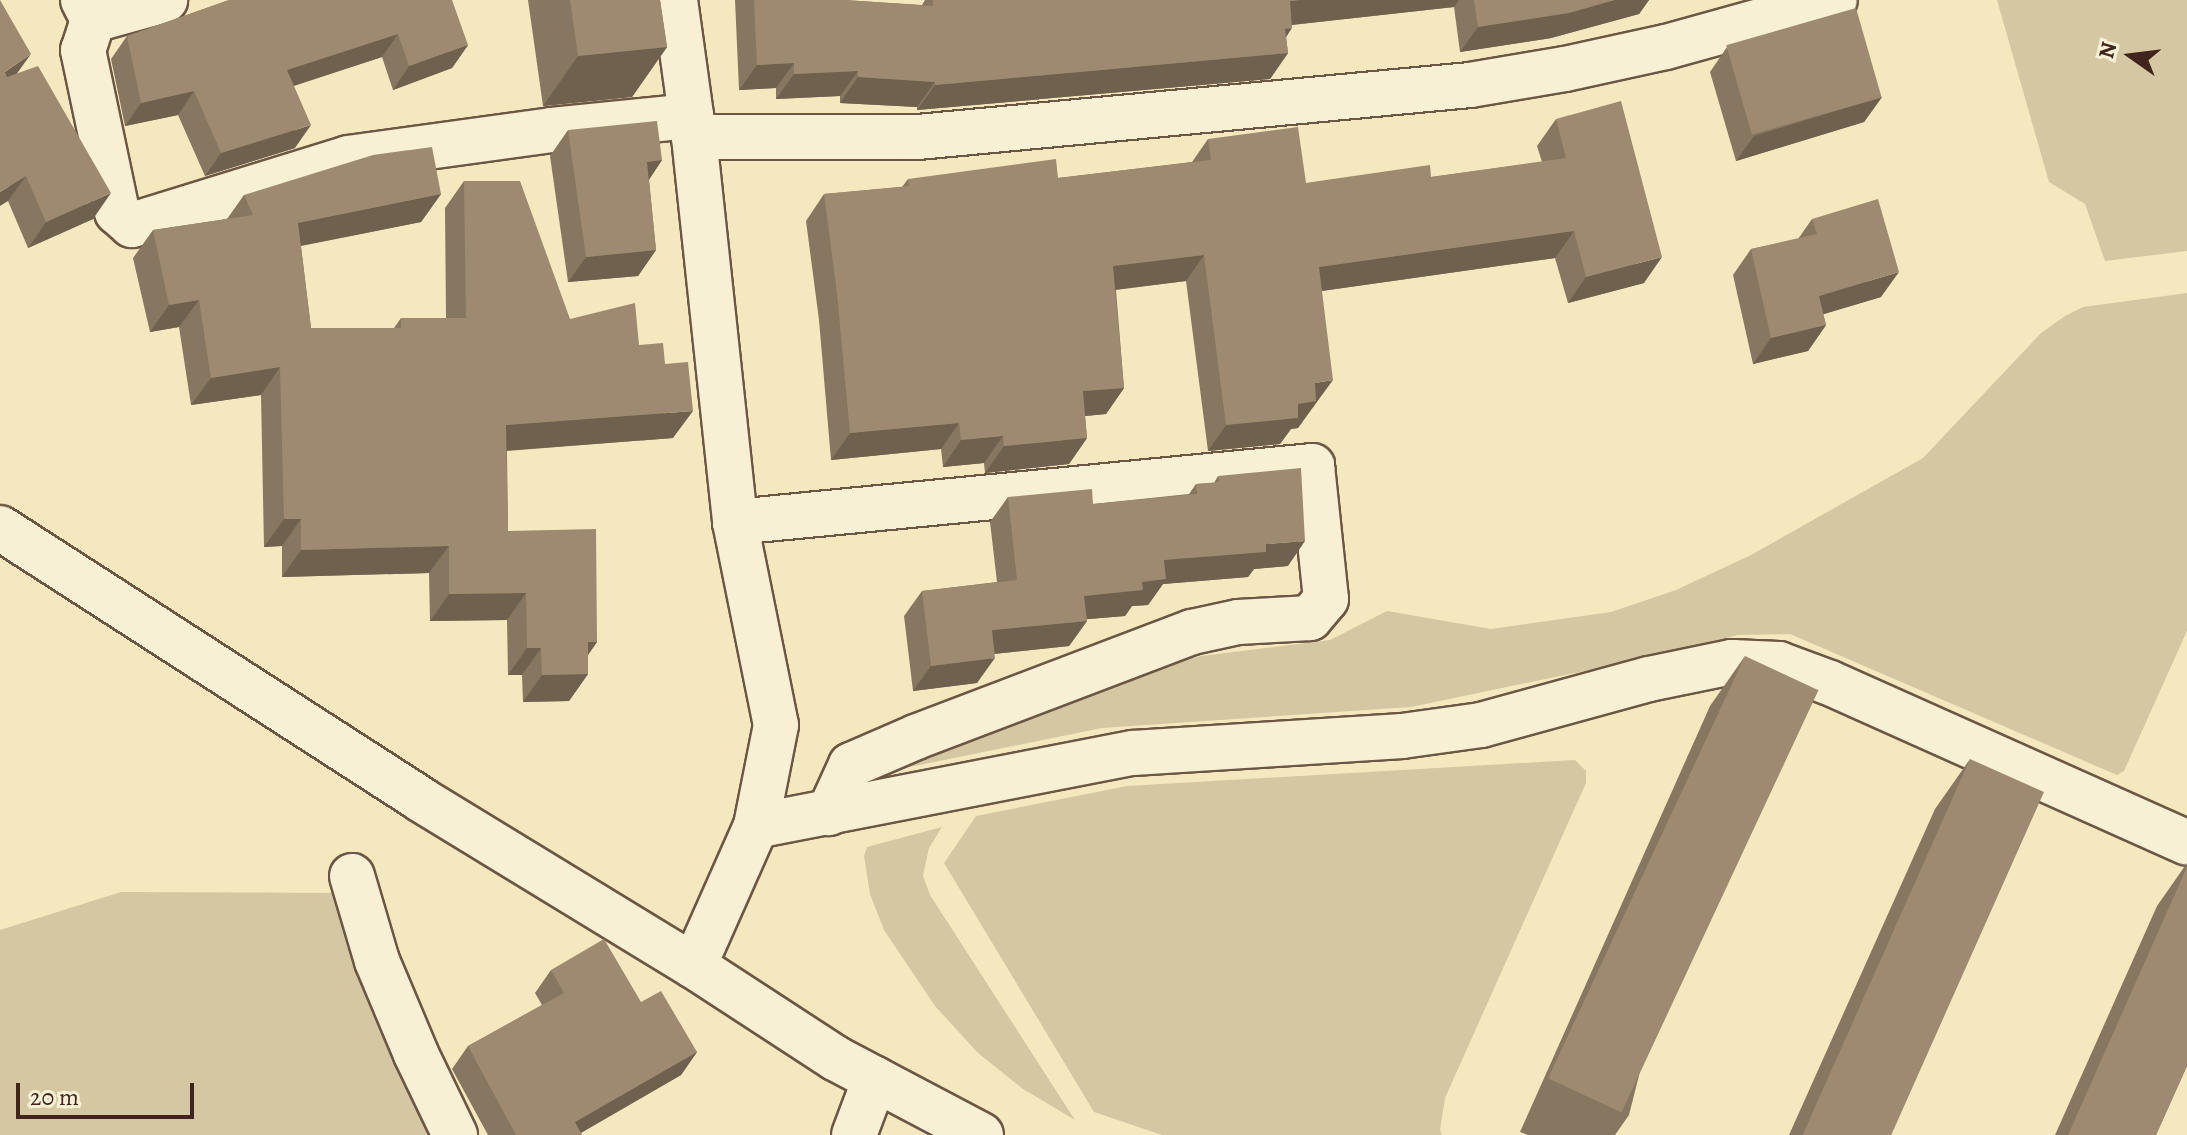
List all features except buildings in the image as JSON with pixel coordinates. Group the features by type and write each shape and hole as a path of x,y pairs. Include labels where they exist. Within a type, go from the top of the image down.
{"street":[{"path":"165,0 88,10 83,50 117,212 132,225 348,158 552,130 692,126 918,137 1470,85 1666,47 1835,0"},
{"path":"675,0 692,126 735,522 776,725 756,826 694,966"},
{"path":"735,522 1312,466 1326,599 1310,618 1238,622 1192,632 916,737 851,765 829,813"},
{"path":"0,528 420,799 694,966 835,1058 981,1135"},
{"path":"756,826 1133,753 1402,736 1481,725 1649,679 1732,662 1779,664 1830,683 2187,843"},
{"path":"352,876 377,961 416,1054 455,1135"},
{"path":"854,1135 875,1079"}],"shaded area":[{"path":"1997,0 2187,0 2187,251 2105,261 2085,204 2049,182"},
{"path":"2187,293 2187,631 2124,771 2117,775 1790,634 1738,635 1647,658 1411,707 1102,728 870,775 1143,672 1201,656 1330,640 1387,611 1491,629 1611,612 1676,590 1751,555 1923,458 2041,333 2065,316 2083,307"},
{"path":"1575,760 1586,771 1586,783 1445,1098 1442,1135 1162,1135 1094,1112 944,863 976,816 1127,786"},
{"path":"942,827 929,848 923,876 930,895 1075,1120 1023,1089 978,1053 935,1006 884,930 870,894 864,856 867,847"},
{"path":"121,892 342,893 434,1135 0,1135 0,930"}]}
